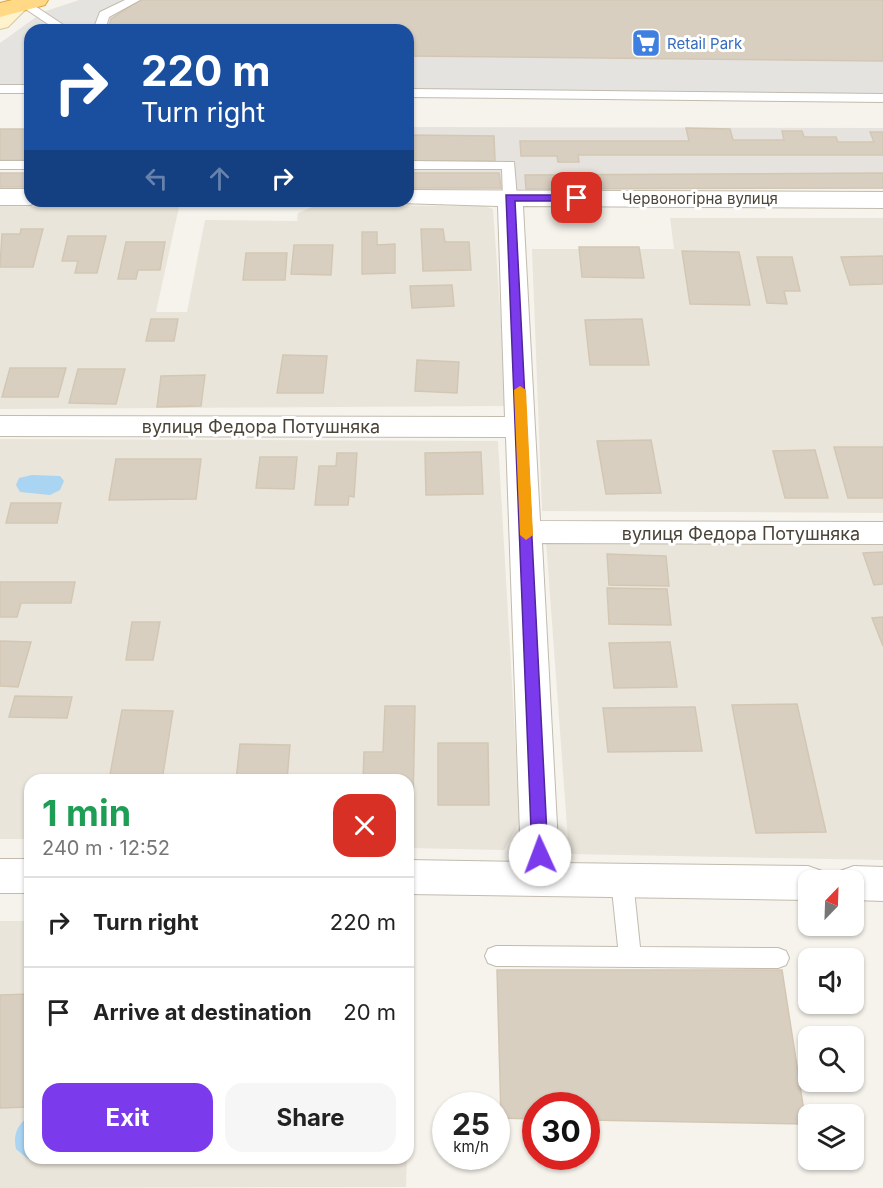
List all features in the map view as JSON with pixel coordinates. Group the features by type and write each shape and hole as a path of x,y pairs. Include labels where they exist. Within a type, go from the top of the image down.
{"main road":[{"path":"0,22 20,5"}],"street":[{"path":"0,197 24,197"},
{"name":"Червоногірна вулиця","path":"414,198 883,200"},
{"path":"510,198 541,878"},
{"name":"вулиця Федора Потушняка","path":"0,426 522,427"},
{"name":"вулиця Федора Потушняка","path":"526,532 883,533"},
{"path":"0,876 24,876"},
{"path":"414,877 798,883"},
{"path":"864,884 883,884"}],"lane":[{"path":"101,24 104,15 134,0"},
{"path":"20,5 54,24"},
{"path":"0,89 24,89"},
{"path":"414,93 883,98"},
{"path":"0,165 24,165"},
{"path":"414,165 509,165 510,198"},
{"path":"622,880 630,958"},
{"path":"496,956 778,958"}],"shaded area":[{"path":"79,0 140,0 111,19 110,24 26,24 43,12"},
{"path":"24,26 24,89 0,89 0,43"},
{"path":"414,56 883,61 883,98 414,93"},
{"path":"414,127 883,128 883,189 414,189"},
{"path":"0,206 179,207 156,312 187,312 205,220 297,221 298,213 312,207 485,206 493,209 507,406 0,409"},
{"path":"670,218 883,218 883,513 542,511 532,249 674,249"},
{"path":"0,439 498,441 520,821 504,850 414,848 414,774 24,774 24,839 0,839"},
{"path":"546,541 883,543 883,860 569,854"},
{"path":"0,921 24,921 24,1164 407,1164 406,1187 0,1188"}],"water":[{"path":"32,475 60,476 64,481 60,490 50,495 20,492 16,485 19,478"},
{"path":"24,1121 24,1156 16,1149 15,1139"}],"building":[{"name":"Retail Park","path":"140,0 883,0 883,61 414,56 414,24 110,24 111,19"},
{"path":"686,128 730,129 733,140 784,140 782,131 802,131 804,137 836,137 838,142 874,142 870,132 883,132 883,155 578,155 579,162 558,162 557,156 521,156 520,141 689,141"},
{"path":"0,129 24,129 24,160 0,160"},
{"path":"414,135 494,136 495,161 414,161"},
{"path":"0,173 24,173 24,187 0,187"},
{"path":"414,173 499,173 501,188 414,188"},
{"path":"883,173 883,188 526,189 525,175"},
{"path":"21,229 43,229 33,267 0,267 2,234 20,234"},
{"path":"421,229 443,229 445,242 469,242 471,270 423,271"},
{"path":"362,232 377,232 377,245 395,244 395,273 362,274"},
{"path":"68,236 106,236 97,273 75,273 78,261 62,261"},
{"path":"126,242 165,242 160,270 138,270 136,279 118,279"},
{"path":"294,245 333,245 331,275 291,274"},
{"path":"579,247 639,247 644,278 582,277"},
{"path":"682,251 739,252 750,305 690,304"},
{"path":"246,253 287,253 285,280 243,280"},
{"path":"883,256 883,284 850,285 841,257"},
{"path":"757,257 792,257 800,291 784,291 787,304 767,303"},
{"path":"452,285 454,306 412,308 410,286"},
{"path":"151,319 178,319 174,341 146,341"},
{"path":"642,319 649,365 590,365 585,320"},
{"path":"283,355 327,356 323,393 277,393"},
{"path":"417,360 459,362 457,393 415,391"},
{"path":"10,368 66,368 58,397 2,397"},
{"path":"78,369 125,369 116,404 69,403"},
{"path":"205,375 201,406 157,407 161,376"},
{"path":"651,440 661,493 606,494 597,441"},
{"path":"834,447 883,447 883,498 848,498"},
{"path":"815,450 828,498 785,498 773,451"},
{"path":"481,452 483,494 426,495 425,453"},
{"path":"337,453 357,453 354,497 349,496 348,505 315,505 319,466 336,466"},
{"path":"260,457 297,457 294,489 256,488"},
{"path":"116,459 201,459 196,499 109,500"},
{"path":"11,503 61,503 57,523 6,523"},
{"path":"883,552 883,584 874,585 863,553"},
{"path":"607,554 666,556 669,586 609,585"},
{"path":"0,582 75,582 71,603 21,603 17,617 0,617"},
{"path":"607,588 667,589 671,625 609,624"},
{"path":"883,617 883,646 872,618"},
{"path":"132,622 160,622 153,660 126,660"},
{"path":"0,641 31,642 18,687 0,686"},
{"path":"670,642 677,687 614,688 609,643"},
{"path":"15,696 72,697 67,718 9,717"},
{"path":"797,704 826,832 756,833 732,705"},
{"path":"385,706 415,706 414,774 363,774 364,752 383,752"},
{"path":"695,707 702,751 608,752 603,708"},
{"path":"122,710 173,711 163,774 110,774"},
{"path":"438,743 488,743 489,805 438,805"},
{"path":"240,744 290,745 288,774 237,774"},
{"path":"497,970 782,970 798,1073 798,1092 801,1092 803,1104 798,1104 798,1124 600,1120 600,1092 522,1092 522,1119 510,1118 510,1092 500,1092"},
{"path":"24,994 24,1107 0,1108 0,995"}],"slow traffic":[{"path":"520,390 526,535"}],"place":[{"name":"Retail Park","path":"646,43"}],"route":[{"path":"540,855 510,198 577,198"}]}
